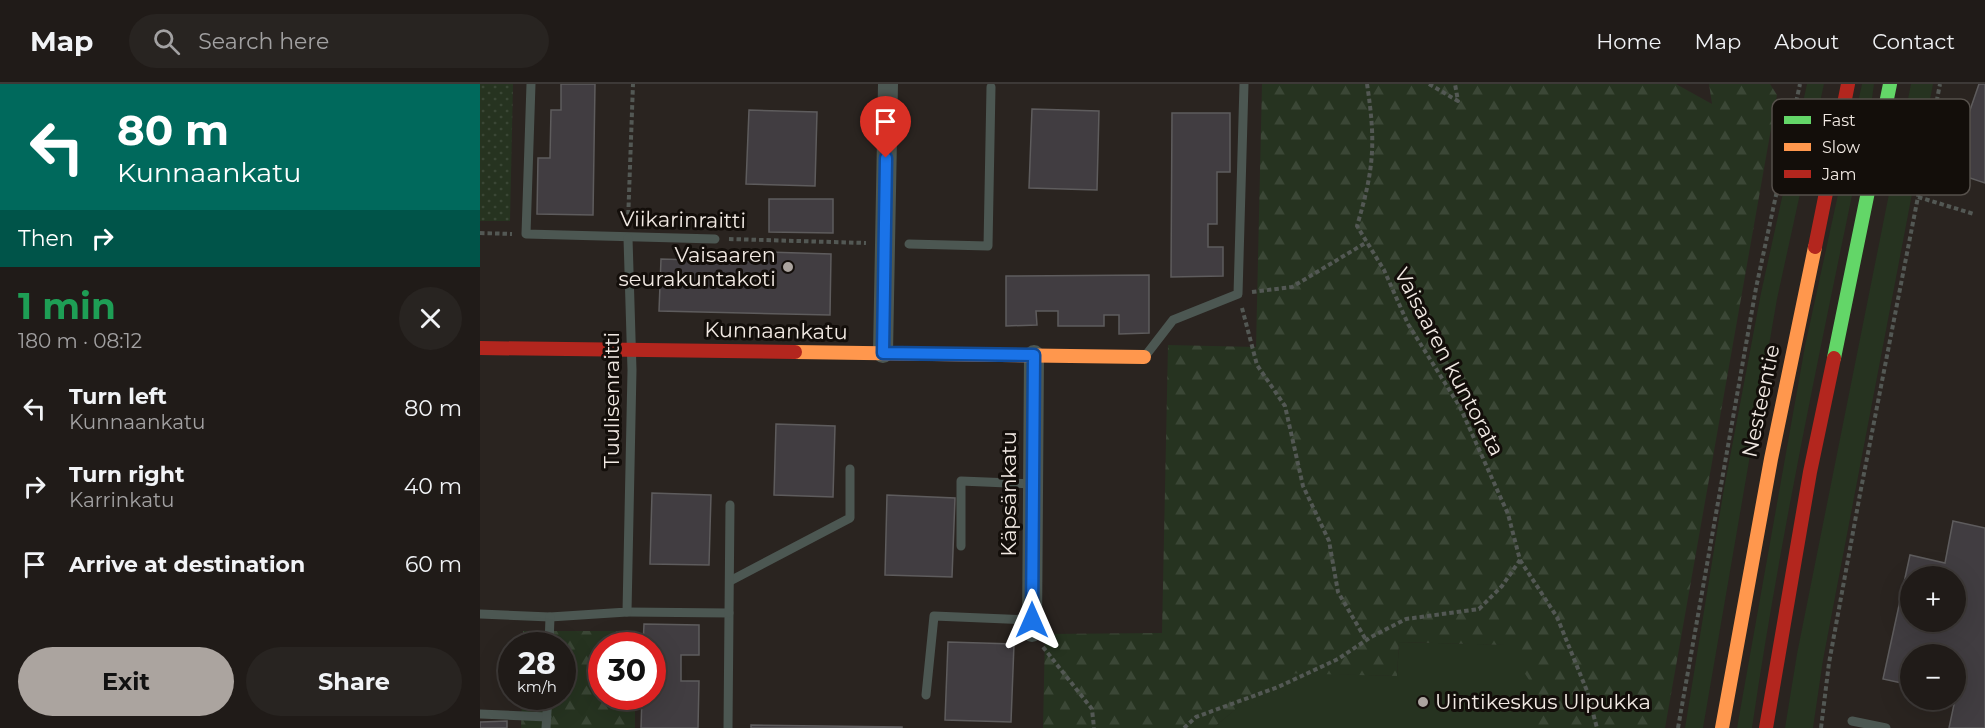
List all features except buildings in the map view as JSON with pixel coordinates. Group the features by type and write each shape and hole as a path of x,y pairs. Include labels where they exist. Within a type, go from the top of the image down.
{"main road":[{"name":"Nesteentie","path":"1845,99 1848,84"},
{"path":"1887,99 1890,84"},
{"name":"Nesteentie","path":"1722,728 1771,459 1825,195"},
{"path":"1766,728 1810,472 1867,195"},
{"name":"Kunnaankatu","path":"480,348 1144,357"}],"street":[{"path":"883,353 888,84"},
{"name":"Käpsänkatu","path":"1032,626 1034,355"}],"lane":[{"path":"526,234 531,84"},
{"path":"1144,357 1173,320 1238,294 1244,84"},
{"path":"909,244 988,246 991,87"},
{"name":"Viikarinraitti","path":"526,234 715,239"},
{"name":"Tuulisenraitti","path":"627,612 631,350 628,238"},
{"path":"730,581 850,518 850,469"},
{"path":"961,546 961,482 1033,484"},
{"path":"728,728 730,505"},
{"path":"480,614 550,616 627,612 729,613"},
{"path":"549,632 550,616"},
{"path":"927,695 934,616 1032,626"},
{"path":"546,728 547,710"},
{"path":"480,714 547,717"},
{"path":"1852,722 1886,728"}],"path":[{"path":"628,238 633,84"},
{"name":"Vaisaaren kuntorata","path":"1367,84 1373,130 1373,163 1357,226 1384,270 1408,324 1460,407 1508,514 1520,560 1557,617 1587,692 1597,728"},
{"path":"1429,84 1458,101 1455,84"},
{"path":"1797,99 1800,84"},
{"path":"1937,99 1940,84"},
{"path":"1678,728 1756,288 1776,195"},
{"path":"1821,728 1829,663 1917,197 1974,214"},
{"path":"480,233 526,234"},
{"name":"Viikarinraitti","path":"715,239 885,243"},
{"path":"1366,640 1338,592 1329,541 1303,486 1285,406 1257,365 1238,294 1292,287 1367,242"},
{"path":"1184,728 1197,717 1278,687 1338,659 1366,640 1406,620 1479,609 1502,586 1520,560"},
{"path":"1032,626 1092,709 1094,728"}],"green space":[{"path":"480,84 513,84 510,221 480,221"},
{"path":"1262,84 1676,84 1712,104 1709,84 1770,84 1777,95 1776,99 1772,99 1772,123 1665,728 1536,728 1537,692 1506,645 1399,642 1397,676 1279,673 1213,728 1043,728 1045,634 1162,633 1168,345 1256,347"},
{"path":"1807,84 1824,84 1821,99 1804,99"},
{"path":"1862,84 1874,84 1872,99 1859,99"},
{"path":"1911,84 1933,84 1930,99 1908,99"},
{"path":"1783,195 1800,195 1777,299 1703,728 1685,728 1723,494 1761,293"},
{"path":"1838,195 1852,195 1792,491 1752,728 1737,728 1805,346"},
{"path":"1889,195 1912,195 1823,660 1813,728 1785,728 1797,654"},
{"path":"637,631 588,632 588,710 635,710 635,728 521,728 522,710 576,710 576,632 523,632"},
{"name":"Uintikeskus Ulpukka","path":"1399,642 1558,646 1622,728 1213,728 1279,672 1397,676"}],"traffic: fast":[{"path":"1887,99 1890,84"},
{"path":"1834,358 1867,195"}],"traffic: slow":[{"path":"1722,728 1771,459 1815,247"},
{"path":"795,352 1144,357"}],"traffic: jam":[{"path":"1845,99 1848,84"},
{"path":"1815,247 1826,195"},
{"path":"480,348 795,352"},
{"path":"1766,728 1810,472 1834,358"}],"place":[{"name":"Vaisaaren seurakuntakoti","path":"788,267"},
{"name":"Uintikeskus Ulpukka","path":"1423,702"}],"route":[{"path":"886,158 883,353 1034,355 1032,620"}]}
